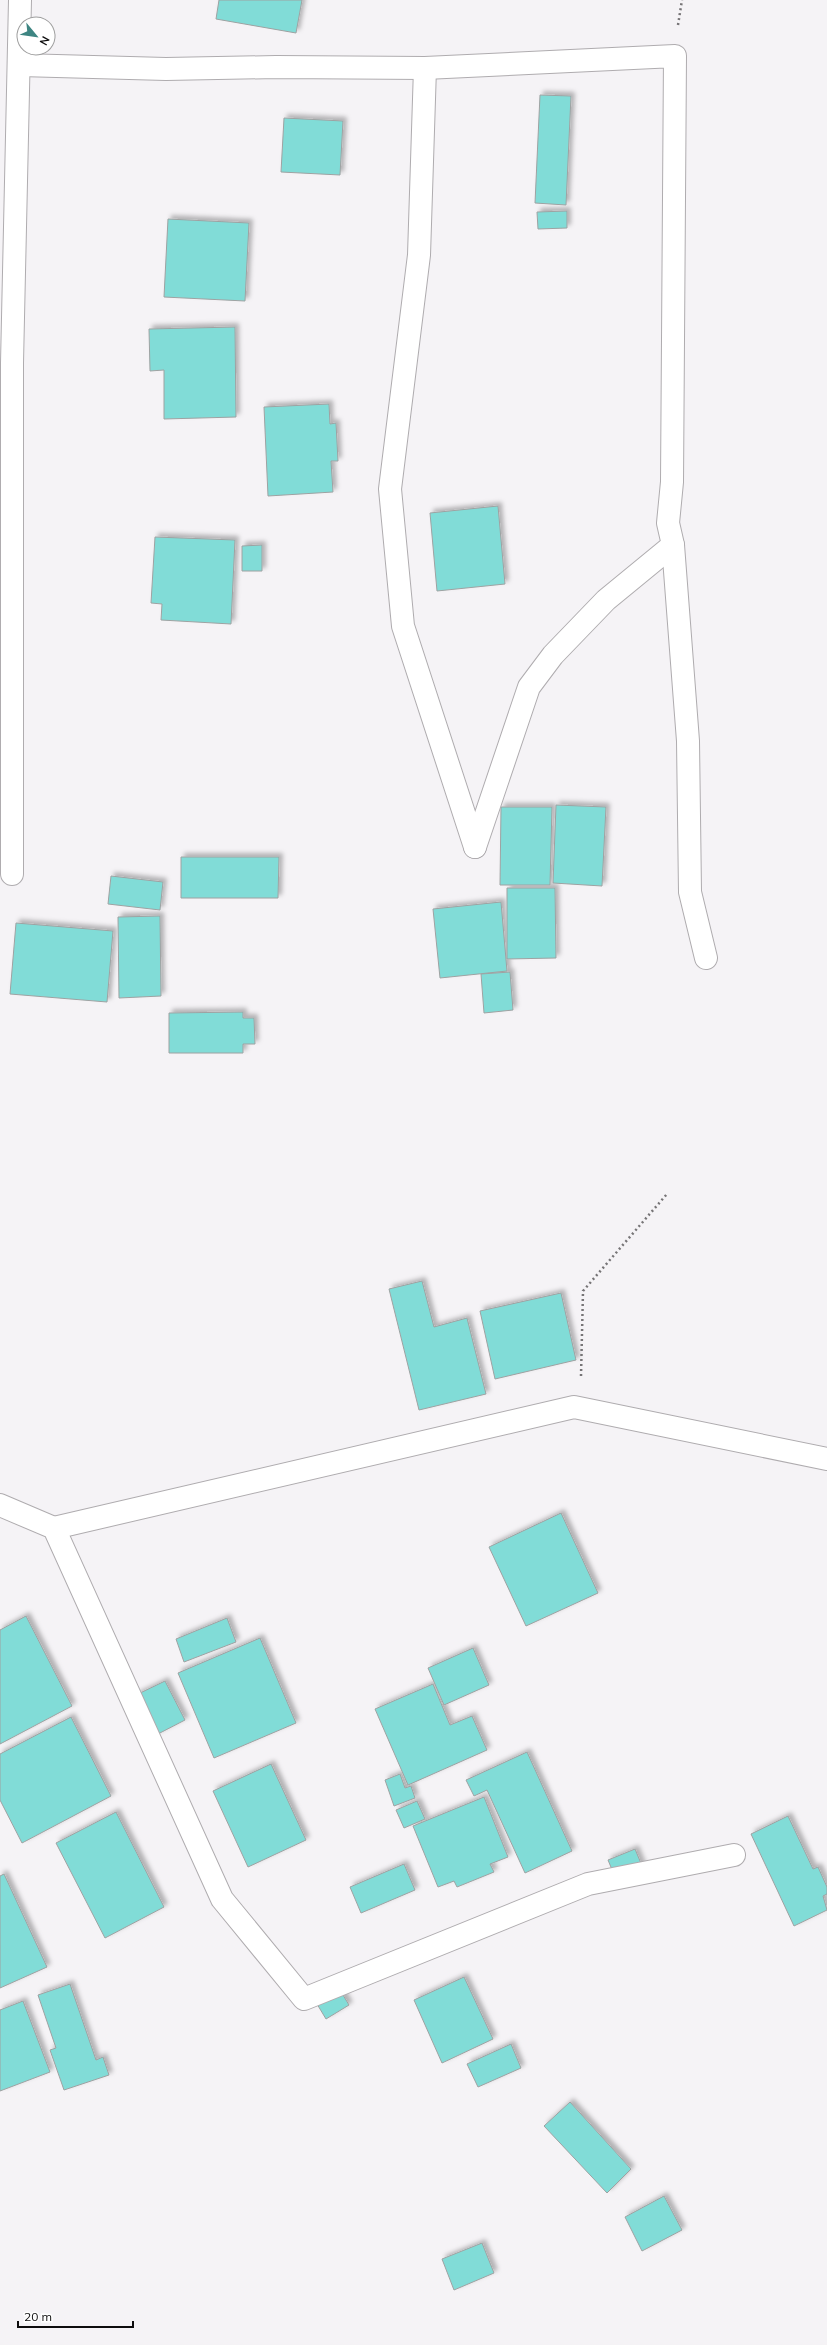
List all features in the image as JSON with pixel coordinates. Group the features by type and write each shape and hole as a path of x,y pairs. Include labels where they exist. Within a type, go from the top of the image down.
{"street":[{"path":"12,874 12,363 20,65 20,0"},
{"path":"20,65 166,69 276,67 425,68 675,56 672,474 668,523 673,545 688,741 690,892 706,958"},
{"path":"425,68 418,255 390,489 404,626 474,847 529,687 553,655 606,600 673,545"},
{"path":"0,1505 54,1528 574,1407 827,1459"},
{"path":"54,1528 222,1898 304,1999 588,1884 734,1855"}],"path":[{"path":"596,1411 581,1377 583,1291 667,1194"}],"building":[{"path":"219,0 302,0 296,33 216,19"},
{"path":"540,95 571,96 566,205 535,203"},
{"path":"284,118 343,121 340,175 281,172"},
{"path":"567,211 567,228 538,229 537,212"},
{"path":"168,219 249,223 245,301 164,297"},
{"path":"235,327 236,417 164,419 164,370 150,371 149,329"},
{"path":"329,404 330,424 336,423 338,461 331,461 333,492 268,496 264,407"},
{"path":"498,506 505,584 437,591 430,513"},
{"path":"155,537 235,540 231,624 161,620 162,604 151,603"},
{"path":"262,545 262,571 242,571 242,546"},
{"path":"556,805 606,807 602,886 553,883"},
{"path":"501,807 552,807 550,885 500,885"},
{"path":"181,857 279,857 278,898 181,898"},
{"path":"111,876 163,882 160,910 108,904"},
{"path":"507,888 555,888 556,958 507,959"},
{"path":"501,902 507,971 440,978 433,909"},
{"path":"160,916 161,996 119,998 118,917"},
{"path":"16,923 113,931 107,1002 10,994"},
{"path":"510,972 513,1010 484,1013 481,974"},
{"path":"243,1012 243,1018 254,1018 255,1044 243,1044 243,1053 169,1053 169,1013"},
{"path":"422,1281 434,1327 467,1318 486,1394 419,1410 389,1289"},
{"path":"561,1293 576,1360 495,1379 480,1311"},
{"path":"561,1513 598,1593 526,1626 489,1547"},
{"path":"26,1616 72,1706 0,1744 0,1630"},
{"path":"227,1618 236,1642 184,1662 176,1639"},
{"path":"260,1638 296,1723 214,1758 178,1673"},
{"path":"473,1648 489,1685 444,1705 428,1668"},
{"path":"165,1681 185,1720 156,1735 136,1695"},
{"path":"433,1684 450,1725 472,1716 487,1750 408,1785 375,1709"},
{"path":"71,1717 111,1796 22,1843 0,1800 0,1754"},
{"path":"527,1752 572,1851 525,1873 487,1790 474,1796 466,1780"},
{"path":"271,1764 306,1840 248,1867 213,1791"},
{"path":"400,1774 405,1788 411,1786 415,1798 394,1806 385,1780"},
{"path":"484,1797 508,1857 490,1864 494,1872 457,1887 454,1881 438,1887 413,1826"},
{"path":"417,1801 425,1819 404,1828 396,1810"},
{"path":"116,1812 164,1907 105,1938 56,1843"},
{"path":"788,1816 813,1869 818,1867 827,1887 827,1894 823,1896 827,1910 794,1926 751,1834"},
{"path":"635,1849 645,1873 618,1884 608,1860"},
{"path":"404,1864 415,1890 361,1913 350,1887"},
{"path":"4,1874 47,1967 0,1988 0,1876"},
{"path":"464,1977 493,2039 442,2063 414,2000"},
{"path":"70,1984 96,2060 103,2057 109,2075 64,2090 50,2050 56,2048 38,1995"},
{"path":"337,1985 349,2005 326,2019 314,1999"},
{"path":"23,2001 50,2072 0,2091 0,2010"},
{"path":"511,2044 521,2068 478,2087 467,2064"},
{"path":"570,2102 631,2169 607,2193 544,2126"},
{"path":"664,2196 682,2230 642,2251 625,2217"},
{"path":"482,2243 494,2273 454,2290 442,2259"}]}
